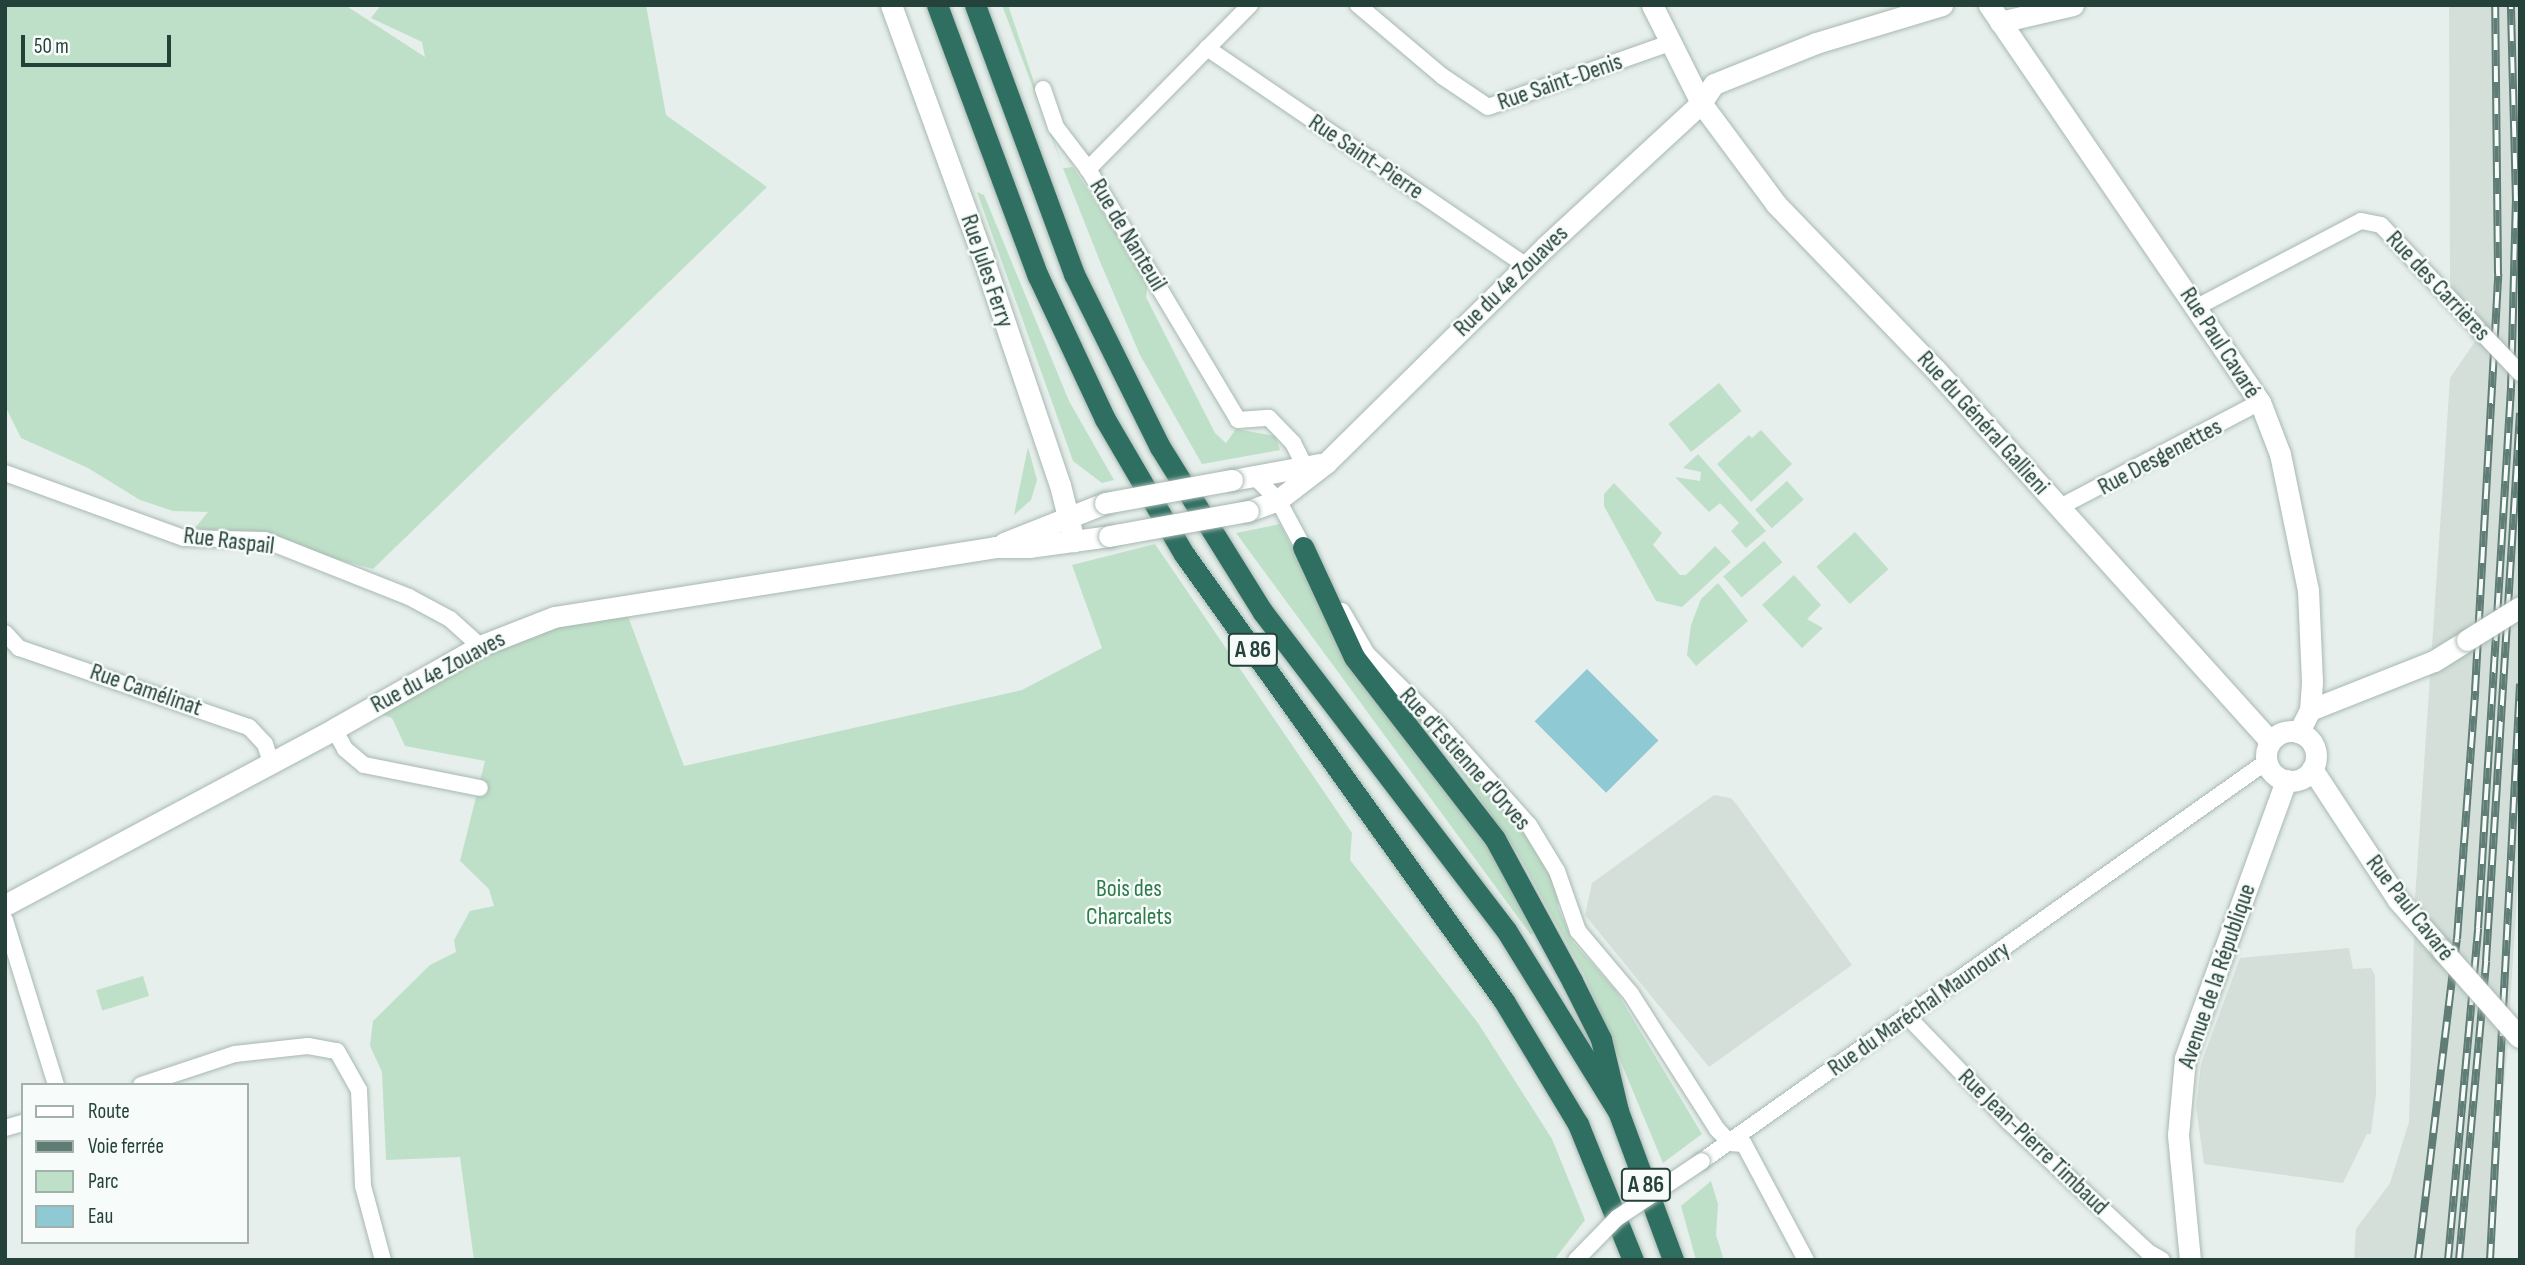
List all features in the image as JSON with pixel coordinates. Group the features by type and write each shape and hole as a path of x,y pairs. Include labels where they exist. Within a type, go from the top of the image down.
{"highway":[{"name":"A 86","path":"937,5 1038,276 1105,419 1184,554 1504,1001 1578,1124 1633,1260"},
{"name":"A 86","path":"975,5 1074,274 1160,447 1262,611 1506,930 1618,1111 1673,1260"},
{"path":"1303,547 1353,657 1495,839 1601,1039 1618,1111"}],"main road":[{"name":"Rue Jules Ferry","path":"891,5 982,255 1074,541"},
{"name":"Rue du Général Gallieni","path":"1652,5 1701,103 1794,226 1827,262 1855,284 2270,741"},
{"name":"Rue du 4e Zouaves","path":"5,905 334,729 480,646 554,617 623,603 995,547 1109,536 1248,511 1278,500 1701,103 1714,84 1751,67 1942,5"},
{"path":"1995,13 2073,5"},
{"name":"Rue Paul Cavaré","path":"1995,13 2260,402 2280,454 2297,518 2308,590 2309,710 2299,732"},
{"name":"Rue du 4e Zouaves","path":"995,547 1105,503 1315,465"},
{"path":"2309,710 2434,661 2520,607"},
{"path":"2283,731 2299,732 2316,751 2312,769 2301,779 2286,780 2274,774 2266,762 2270,741 2283,731"},
{"name":"Rue Paul Cavaré","path":"2312,769 2398,900 2520,1038"},
{"name":"Avenue de la République","path":"2190,1260 2178,1135 2185,1058 2286,780"}],"street":[{"name":"Rue de Nanteuil","path":"1250,5 1088,169 1238,420 1269,418 1315,465"},
{"name":"Rue Saint-Denis","path":"1358,5 1442,76 1488,107 1670,43"},
{"name":"Rue Saint-Pierre","path":"1207,48 1526,266"},
{"path":"1042,89 1056,127 1088,169"},
{"name":"Rue des Carrières","path":"2197,307 2361,221 2381,225 2520,373"},
{"name":"Rue Desgenettes","path":"2058,508 2260,402"},
{"name":"Rue Raspail","path":"5,473 184,538 265,540 409,597 450,619 480,646"},
{"name":"Rue d'Estienne d'Orves","path":"1254,476 1278,500 1367,654 1446,732 1529,825 1557,871 1578,931 1631,994 1730,1143 1744,1144 1806,1260"},
{"name":"Rue Camélinat","path":"5,633 12,649 249,727 265,744 271,763"},
{"path":"334,729 345,749 364,765 480,788"},
{"name":"Rue du Maréchal Maunoury","path":"1576,1260 1617,1218 1909,1018 2266,762"},
{"path":"5,920 55,1083"},
{"name":"Rue Jean-Pierre Timbaud","path":"1909,1018 2008,1121 2148,1252 2162,1260"},
{"path":"147,1083 235,1054 308,1046 337,1051 359,1090 363,1186 383,1260"}],"shaded area":[{"path":"2449,5 2520,5 2520,847 2507,1054 2488,1260 2354,1260 2356,1229 2390,1183 2409,1122 2415,899 2450,378 2476,340 2450,280"},
{"path":"1714,795 1731,798 1737,805 1852,965 1709,1067 1585,915 1592,883"},
{"path":"2349,948 2353,969 2371,968 2375,975 2376,1094 2371,1134 2367,1134 2343,1183 2204,1164 2196,1107 2201,1064 2240,958"}],"green space":[{"path":"5,5 345,5 425,57 422,42 371,18 381,5 646,5 666,115 767,187 373,569 265,540 195,528 208,512 173,511 140,500 88,468 21,438 5,406"},
{"path":"1002,5 1008,5 1063,168"},
{"path":"1073,167 1148,282 1146,297 1215,433 1226,443 1236,429 1275,436 1280,450 1202,464 1140,355 1063,168"},
{"path":"977,192 984,195 1069,401 1114,480 1102,483 1073,461"},
{"path":"1719,383 1742,411 1691,452 1668,424"},
{"path":"1761,430 1792,464 1751,502 1717,464 1749,435 1752,438"},
{"path":"1028,447 1037,480 1031,500 1014,515"},
{"path":"1698,454 1766,531 1746,548 1731,531 1739,523 1720,503 1709,512 1675,477 1700,481 1701,472 1683,468"},
{"path":"1787,481 1804,500 1772,528 1755,510"},
{"path":"1614,483 1662,533 1653,545 1680,575 1686,575 1715,546 1731,562 1682,607 1656,601 1604,506 1604,494"},
{"path":"1280,524 1315,592 1490,847 1536,929 1531,935 1236,533"},
{"path":"1855,532 1888,569 1850,604 1816,567"},
{"path":"1764,541 1782,562 1742,598 1723,576"},
{"name":"Bois des Charcalets","path":"1155,544 1352,833 1350,860 1478,1023 1552,1139 1585,1220 1554,1260 474,1260 460,1157 386,1160 382,1072 370,1046 373,1021 430,965 456,952 454,940 470,911 494,906 489,889 460,861 485,761 405,746 392,718 367,710 480,646 623,603 684,766 1022,690 1102,648 1072,565"},
{"path":"1794,575 1821,605 1807,619 1823,628 1802,648 1762,605"},
{"path":"1718,583 1748,621 1696,666 1687,655 1691,625 1701,599"},
{"path":"1368,667 1444,738 1519,825 1558,888 1558,907 1573,942 1616,991 1702,1134 1663,1163 1584,974 1518,854 1438,739 1393,700"},
{"path":"143,976 149,996 102,1010 96,990"},
{"path":"1711,1181 1718,1204 1716,1235 1724,1260 1696,1260 1681,1206"}],"water":[{"path":"1587,669 1658,740 1606,793 1535,721"}],"railway":[{"path":"2418,1260 2457,939 2475,691 2498,274 2495,5"},
{"path":"2448,1260 2478,928 2511,388 2516,201 2511,5"},
{"path":"2459,1260 2486,961 2520,413"},
{"path":"2490,1260 2520,684"}]}
